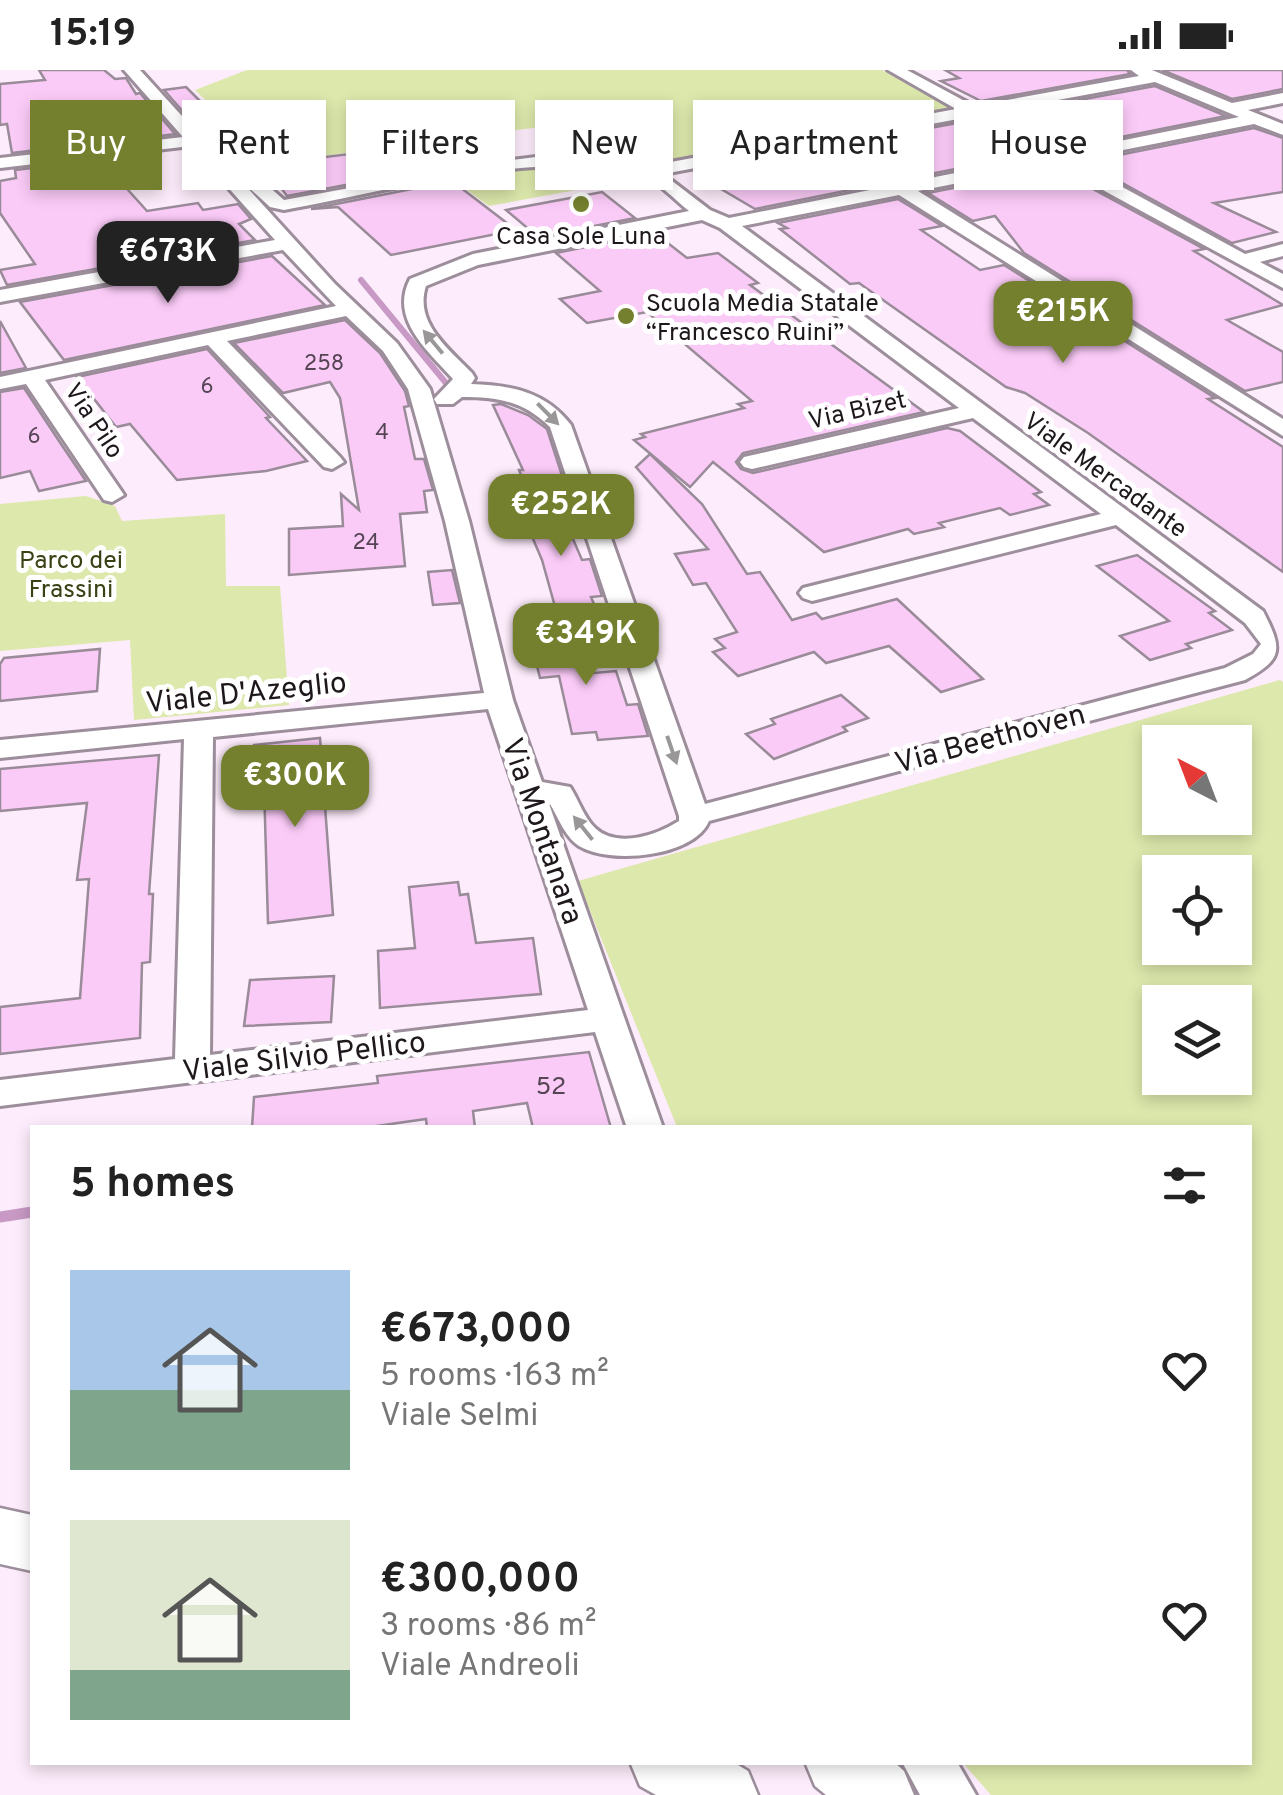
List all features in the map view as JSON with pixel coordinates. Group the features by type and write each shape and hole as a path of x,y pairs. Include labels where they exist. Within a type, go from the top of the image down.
{"main road":[{"path":"0,1536 30,1543"},
{"path":"0,1568 30,1570"},
{"path":"669,1765 724,1795"},
{"path":"843,1765 880,1795"}],"street":[{"name":"Via Montanara","path":"132,70 182,125"},
{"path":"896,70 954,102"},
{"path":"1138,70 1283,130"},
{"path":"1030,100 1157,77"},
{"path":"1231,108 1283,98"},
{"path":"673,167 954,114"},
{"path":"1123,144 1255,118"},
{"path":"0,163 182,145"},
{"path":"262,190 284,205 535,163"},
{"name":"Via Montanara","path":"240,190 390,347 428,411 499,700 644,1125"},
{"name":"Viale Mercadante","path":"673,190 704,214 728,224 1116,518 1254,617 1279,644"},
{"path":"728,224 897,190"},
{"path":"904,190 1283,429"},
{"path":"1115,190 1283,282"},
{"path":"428,411 458,390 464,378 417,323 410,309 417,283 473,260 704,214"},
{"path":"0,296 288,244"},
{"path":"1243,260 1283,250"},
{"path":"0,382 351,310"},
{"path":"212,338 332,462"},
{"name":"Via Pilo","path":"32,376 112,494"},
{"path":"458,390 522,395 538,402 560,425 694,816"},
{"name":"Via Bizet","path":"752,462 974,411"},
{"path":"812,594 1116,518"},
{"name":"Via Beethoven","path":"528,790 559,793 581,832 618,848 673,837 694,824 694,816 1235,674 1263,660 1279,644"},
{"name":"Viale D'Azeglio","path":"0,749 499,700"},
{"path":"192,1069 199,730"},
{"name":"Viale Silvio Pellico","path":"0,1093 608,1019"},
{"path":"928,1765 950,1795"}],"green space":[{"path":"247,70 882,70 954,109 934,113 934,100 693,100 693,156 673,160 673,100 535,100 535,128 515,130 515,100 346,100 346,153 326,155 326,100 205,100 195,90"},
{"path":"535,167 535,190 576,190 489,206 467,190 515,190 515,169"},
{"name":"Parco dei Frassini","path":"86,496 115,506 122,521 225,514 226,586 280,586 289,705 134,720 130,640 0,651 0,504"},
{"path":"1283,682 1283,1795 991,1795 965,1765 1252,1765 1252,1125 676,1125 578,881"}],"building":[{"path":"39,70 104,70 115,79 126,78 136,94 146,100 30,100 30,151 12,153 7,124 0,125 0,84 45,80"},
{"path":"945,70 1127,70 1130,74 987,100 941,81 959,78"},
{"path":"1162,70 1283,70 1283,89 1232,99"},
{"path":"1155,86 1226,116 1123,137 1123,100 1079,100"},
{"path":"186,87 199,100 182,100 182,110 164,90"},
{"path":"162,119 175,134 162,136"},
{"path":"954,124 954,169 934,173 934,127"},
{"path":"1254,128 1283,138 1283,192 1214,203 1276,232 1232,243 1123,183 1123,154"},
{"path":"346,154 346,185 326,189 326,157"},
{"path":"30,168 30,190 128,190 147,211 198,203 203,210 238,204 251,219 239,224 255,240 7,285 0,270 35,264 0,213 0,181 16,178 15,170"},
{"path":"954,188 1095,190 1204,249 1194,251 1283,305 1227,320 1283,352 1283,382 1245,391 1024,253 995,216 973,221 928,193"},
{"path":"283,190 319,190 287,196"},
{"path":"407,190 464,190 516,230 391,255 338,207 311,209"},
{"path":"723,190 850,190 755,209"},
{"path":"602,192 635,218 538,237 506,210"},
{"path":"898,199 942,226 921,230 980,270 1004,265 1215,398 1208,399 1283,447 1283,572 1088,433 1025,393 1006,387 859,283 850,284 780,229 787,228 778,223"},
{"path":"655,233 687,258 718,253 758,283 750,285 924,412 743,453 736,462 741,469 753,473 947,428 960,431 1041,492 1034,494 1049,505 1010,515 1000,508 939,523 944,527 914,534 908,529 824,552 713,462 690,487 634,440 645,437 641,434 744,408 738,404 752,401 647,312 587,323 560,299 600,291 556,253"},
{"path":"272,256 325,305 64,360 20,302"},
{"path":"345,320 380,353 405,391 409,406 404,407 415,459 424,459 433,490 424,491 427,512 400,514 405,566 289,575 289,529 343,526 341,494 359,510 340,398 330,382 283,393 234,343"},
{"path":"0,321 26,368 0,373"},
{"path":"207,349 307,461 266,471 177,480 130,424 116,427 77,377"},
{"path":"24,388 86,481 39,491 30,471 0,478 0,392"},
{"path":"501,404 528,415 547,429 567,491 529,495 519,470 523,470 493,405"},
{"path":"650,454 702,504 747,574 760,572 792,620 816,613 822,619 897,599 983,679 941,692 889,646 826,663 814,652 738,676 713,652 725,648 715,639 737,632 706,583 693,585 675,554 708,549 636,467"},
{"path":"554,495 582,560 590,559 602,596 591,597 599,616 559,621 542,560 516,499"},
{"path":"1137,555 1215,611 1209,613 1232,630 1150,660 1120,636 1169,621 1097,566"},
{"path":"452,570 460,603 433,605 428,572"},
{"path":"580,629 594,673 616,671 627,705 638,704 648,736 598,740 596,732 572,734 559,676 540,678 529,634"},
{"path":"100,649 97,691 0,701 0,664 4,658"},
{"path":"841,695 868,718 843,727 847,731 774,759 746,734 775,724 771,719"},
{"path":"320,738 333,915 268,923 264,785 256,786 254,745"},
{"path":"159,755 149,894 153,894 150,962 142,963 140,1038 0,1054 0,1007 80,998 89,879 77,880 87,803 0,811 0,769"},
{"path":"458,882 460,895 468,894 476,943 533,938 541,994 380,1008 378,951 415,948 409,887"},
{"path":"334,976 331,1022 244,1026 250,980"},
{"path":"589,1052 610,1125 532,1125 527,1103 473,1111 475,1125 427,1125 426,1119 384,1125 252,1125 254,1097 378,1083 377,1076"}],"waterway":[{"path":"361,280 446,383"},
{"path":"0,1217 30,1212"}],"place":[{"name":"Casa Sole Luna","path":"581,204"},
{"name":"Scuola Media Statale “Francesco Ruini”","path":"626,316"}]}
